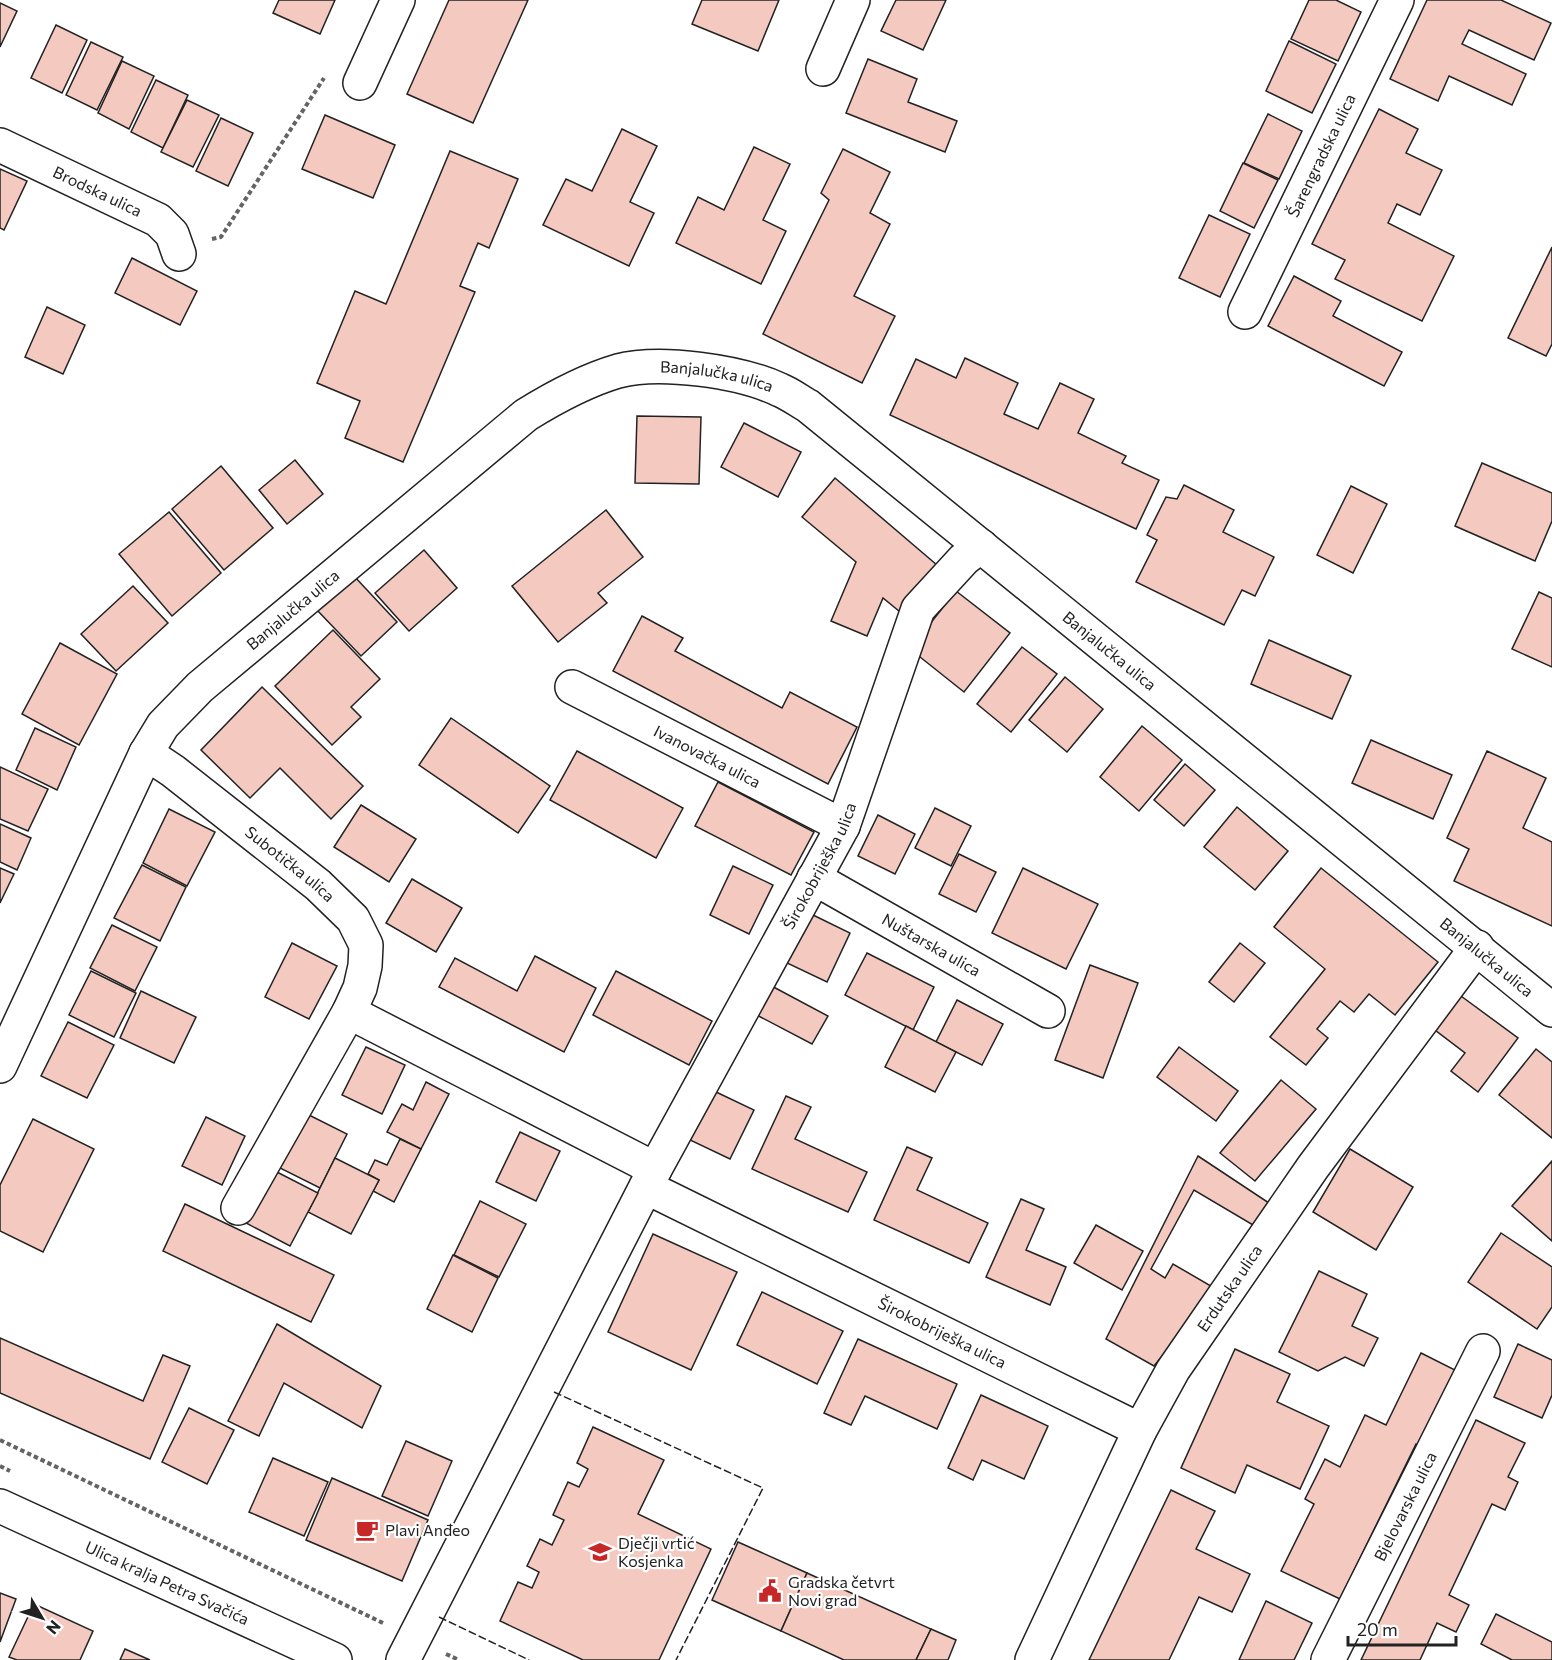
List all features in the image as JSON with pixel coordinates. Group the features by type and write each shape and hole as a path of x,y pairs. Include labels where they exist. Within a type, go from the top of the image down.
{"street":[{"path":"360,83 398,0"},
{"path":"823,69 853,0"},
{"name":"Šarengradska ulica","path":"1245,312 1397,0"},
{"name":"Brodska ulica","path":"0,145 158,220 176,244"},
{"name":"Banjalučka ulica","path":"0,1066 146,753 163,725 200,687 526,415 557,395 619,371 647,367 695,370 742,377 780,390 808,406 1552,1010"},
{"name":"Širokobriješka ulica","path":"409,1649 650,1178 843,826 918,609 964,559 981,546"},
{"name":"Ivanovačka ulica","path":"572,687 843,826"},
{"name":"Subotička ulica","path":"146,753 174,771 318,885 353,919 366,945 365,966 360,988 349,1011 238,1208"},
{"name":"Nuštarska ulica","path":"814,878 1048,1011"},
{"name":"Erdutska ulica","path":"1032,1660 1140,1430 1173,1370 1313,1167 1477,947"},
{"path":"349,1011 650,1178"},
{"name":"Širokobriješka ulica","path":"650,1178 1140,1430"},
{"name":"Bjelovarska ulica","path":"1328,1660 1483,1351"},
{"name":"Ulica kralja Petra Svačića","path":"0,1506 334,1660"}],"path":[{"path":"176,244 221,237 329,70"},
{"path":"0,1440 409,1649 459,1660"}],"building":[{"path":"279,0 335,0 320,34 273,13"},
{"path":"449,0 528,0 473,123 407,94"},
{"path":"702,0 779,0 758,51 692,24"},
{"path":"896,0 946,0 923,50 881,31"},
{"path":"1309,0 1336,0 1361,12 1338,61 1291,39"},
{"path":"1427,0 1501,0 1551,23 1534,60 1469,30 1462,44 1526,74 1512,105 1449,76 1438,101 1390,79"},
{"path":"0,3 17,11 0,47"},
{"path":"56,25 87,40 62,93 31,78"},
{"path":"1289,41 1336,64 1312,113 1266,91"},
{"path":"91,42 123,57 97,110 66,95"},
{"path":"868,59 917,79 908,102 957,121 945,152 846,113"},
{"path":"122,61 154,76 129,129 98,113"},
{"path":"156,80 188,95 163,148 131,132"},
{"path":"187,100 219,115 193,167 161,152"},
{"path":"1379,109 1418,129 1406,153 1442,170 1420,215 1397,204 1388,223 1454,256 1422,321 1335,279 1345,260 1312,244"},
{"path":"1268,114 1302,131 1279,179 1244,163"},
{"path":"325,115 395,145 373,198 302,169"},
{"path":"221,118 253,133 228,186 196,171"},
{"path":"622,129 657,146 630,202 654,213 629,266 543,225 566,179 592,191"},
{"path":"754,147 790,164 763,220 786,231 761,284 676,243 698,197 724,210"},
{"path":"843,149 890,172 870,213 890,224 854,296 895,316 862,383 763,334 829,200 821,193"},
{"path":"450,151 518,179 489,248 478,243 460,286 475,292 403,462 345,438 360,401 317,383 355,291 386,304"},
{"path":"1243,163 1278,180 1254,228 1220,211"},
{"path":"0,169 27,181 4,230 0,228"},
{"path":"1209,215 1250,234 1220,297 1179,278"},
{"path":"1552,247 1552,344 1546,356 1508,338"},
{"path":"132,258 197,291 180,325 115,293"},
{"path":"1294,276 1341,301 1333,316 1402,352 1384,386 1268,326"},
{"path":"47,307 85,325 63,374 25,357"},
{"path":"965,358 1018,383 1004,414 1038,429 1060,383 1094,399 1078,433 1126,456 1122,463 1159,480 1136,529 890,415 916,359 956,378"},
{"path":"637,416 701,417 699,484 635,483"},
{"path":"744,423 801,452 778,497 721,467"},
{"path":"295,460 323,494 287,524 259,490"},
{"path":"1482,463 1552,493 1552,521 1535,561 1455,526"},
{"path":"221,466 273,528 224,570 172,509"},
{"path":"835,478 944,571 905,616 883,598 867,636 831,621 856,562 802,517"},
{"path":"1184,485 1234,510 1223,532 1274,557 1255,596 1242,590 1224,625 1136,582 1157,540 1147,535 1166,497 1177,499"},
{"path":"1351,486 1387,504 1353,573 1317,555"},
{"path":"606,510 643,557 598,593 607,603 558,642 512,586"},
{"path":"169,512 221,573 172,616 119,554"},
{"path":"424,550 457,588 409,631 375,593"},
{"path":"353,575 397,622 361,656 316,609"},
{"path":"133,586 168,623 116,671 81,634"},
{"path":"956,591 1010,633 964,692 910,649"},
{"path":"1539,592 1552,598 1552,667 1512,649"},
{"path":"642,616 683,638 675,651 782,708 790,692 857,727 828,784 613,671"},
{"path":"333,630 380,679 351,707 361,717 332,745 275,686"},
{"path":"1269,640 1351,676 1332,719 1251,684"},
{"path":"60,643 117,674 79,745 22,714"},
{"path":"1022,647 1057,674 1011,732 977,704"},
{"path":"1065,677 1103,709 1067,752 1029,720"},
{"path":"262,687 363,786 331,819 280,768 250,798 201,750"},
{"path":"451,718 550,786 518,833 419,765"},
{"path":"1142,726 1182,760 1139,811 1100,777"},
{"path":"35,728 76,747 57,790 16,770"},
{"path":"1371,740 1452,775 1433,819 1352,783"},
{"path":"577,751 683,808 656,858 550,800"},
{"path":"1487,751 1546,778 1523,828 1552,842 1552,926 1454,881 1469,849 1447,838"},
{"path":"1185,764 1215,790 1184,826 1154,800"},
{"path":"0,767 48,789 28,831 0,819"},
{"path":"718,782 814,832 791,875 695,826"},
{"path":"361,805 416,839 389,882 334,847"},
{"path":"1237,807 1288,851 1255,890 1204,847"},
{"path":"935,808 971,826 951,866 915,848"},
{"path":"169,809 215,832 187,886 143,863"},
{"path":"878,815 915,834 895,874 858,856"},
{"path":"0,824 31,838 17,870 0,862"},
{"path":"959,854 996,872 976,912 939,894"},
{"path":"142,865 186,887 160,941 114,918"},
{"path":"733,866 773,885 749,934 710,915"},
{"path":"0,868 14,874 0,903"},
{"path":"1023,868 1098,904 1066,969 992,933"},
{"path":"1321,868 1438,962 1395,1015 1369,994 1354,1012 1340,1001 1317,1029 1328,1038 1306,1065 1270,1037 1325,969 1274,927"},
{"path":"412,879 462,908 436,952 386,923"},
{"path":"811,914 850,933 827,982 787,963"},
{"path":"112,925 157,947 135,991 90,968"},
{"path":"292,943 337,966 309,1019 265,997"},
{"path":"1240,943 1265,963 1234,1002 1209,982"},
{"path":"867,953 934,987 913,1030 845,995"},
{"path":"535,956 596,988 564,1052 439,987 455,958 517,991"},
{"path":"1090,965 1138,983 1103,1078 1055,1060"},
{"path":"91,971 136,993 114,1037 69,1015"},
{"path":"616,971 712,1021 689,1065 593,1015"},
{"path":"766,983 828,1016 812,1044 751,1012"},
{"path":"141,991 196,1017 174,1063 120,1038"},
{"path":"1461,996 1518,1038 1478,1092 1451,1071 1465,1053 1435,1030"},
{"path":"957,1000 1003,1024 982,1065 936,1042"},
{"path":"68,1022 114,1045 87,1098 41,1076"},
{"path":"906,1026 956,1052 935,1092 885,1067"},
{"path":"366,1047 405,1065 382,1114 342,1095"},
{"path":"1179,1047 1238,1091 1216,1121 1157,1077"},
{"path":"1536,1049 1552,1062 1552,1138 1499,1095"},
{"path":"1281,1080 1316,1109 1255,1181 1220,1153"},
{"path":"426,1082 449,1094 421,1149 387,1132 402,1104 413,1110"},
{"path":"714,1091 754,1110 730,1159 690,1140"},
{"path":"786,1096 811,1107 795,1139 867,1172 848,1212 752,1169"},
{"path":"301,1111 347,1134 320,1188 274,1165"},
{"path":"206,1117 245,1136 222,1185 182,1166"},
{"path":"33,1119 94,1149 43,1252 0,1231 0,1185"},
{"path":"520,1132 560,1151 536,1201 496,1182"},
{"path":"400,1139 421,1149 394,1202 373,1191 379,1180 368,1174 375,1160 387,1165"},
{"path":"907,1147 932,1158 917,1190 988,1223 969,1263 874,1220"},
{"path":"1350,1149 1413,1187 1376,1250 1313,1212"},
{"path":"1198,1156 1269,1203 1253,1225 1194,1190 1151,1269 1165,1278 1173,1264 1216,1289 1154,1366 1106,1339"},
{"path":"335,1158 379,1180 351,1234 308,1212"},
{"path":"1552,1161 1552,1241 1512,1206"},
{"path":"273,1170 318,1193 290,1246 246,1223"},
{"path":"1021,1199 1044,1209 1026,1250 1066,1267 1050,1305 986,1277"},
{"path":"480,1201 526,1224 499,1277 454,1255"},
{"path":"185,1204 334,1275 311,1322 163,1251"},
{"path":"1096,1225 1143,1251 1122,1290 1074,1263"},
{"path":"1501,1233 1552,1267 1552,1307 1537,1329 1468,1282"},
{"path":"653,1234 737,1272 691,1370 608,1332"},
{"path":"453,1255 498,1278 472,1332 427,1309"},
{"path":"1319,1271 1367,1294 1352,1326 1378,1338 1364,1366 1345,1357 1318,1371 1279,1352"},
{"path":"762,1292 843,1331 817,1384 737,1345"},
{"path":"277,1324 381,1386 362,1428 284,1383 259,1436 228,1421"},
{"path":"0,1338 143,1401 163,1355 190,1366 150,1459 0,1393"},
{"path":"858,1339 957,1384 937,1429 865,1396 851,1425 824,1413"},
{"path":"1518,1344 1552,1360 1552,1395 1542,1418 1494,1397"},
{"path":"1235,1349 1290,1374 1277,1402 1329,1426 1300,1489 1247,1465 1235,1493 1181,1468"},
{"path":"1421,1353 1457,1371 1421,1447 1416,1444 1340,1599 1281,1571 1314,1504 1305,1499 1325,1459 1340,1467 1365,1415 1386,1425"},
{"path":"981,1395 1048,1426 1024,1479 982,1460 973,1480 948,1468"},
{"path":"189,1408 234,1430 207,1484 162,1462"},
{"path":"1476,1420 1525,1443 1508,1477 1518,1482 1505,1510 1492,1504 1449,1595 1469,1605 1456,1632 1437,1623 1420,1660 1361,1660"},
{"path":"593,1427 664,1460 638,1514 711,1549 659,1660 583,1660 500,1621 518,1582 532,1588 539,1572 527,1566 540,1539 552,1545 564,1520 553,1515 568,1482 579,1487 588,1469 577,1463"},
{"path":"406,1441 452,1461 428,1516 382,1496"},
{"path":"273,1458 328,1482 304,1536 249,1512"},
{"name":"Plavi Anđeo","path":"332,1478 428,1520 402,1581 306,1540"},
{"path":"1171,1490 1215,1511 1196,1549 1250,1574 1232,1612 1199,1597 1169,1660 1089,1660"},
{"path":"738,1542 807,1573 781,1631 712,1600"},
{"path":"807,1573 931,1629 916,1660 844,1660 781,1631"},
{"path":"0,1593 16,1599 0,1642"},
{"path":"1266,1601 1312,1623 1294,1660 1239,1660"},
{"path":"34,1604 93,1631 80,1660 17,1660 9,1657"},
{"path":"1496,1614 1552,1642 1552,1660 1512,1660 1481,1644"},
{"path":"931,1629 956,1640 948,1660 916,1660"},
{"path":"125,1649 150,1660 120,1660"}],"fence":[{"path":"554,1392 763,1488 676,1660"},
{"path":"439,1617 529,1660"}],"place":[{"name":"Plavi Anđeo","path":"367,1530"},
{"name":"Dječji vrtić Kosjenka","path":"600,1552"},
{"name":"Gradska četvrt Novi grad","path":"770,1591"}]}
